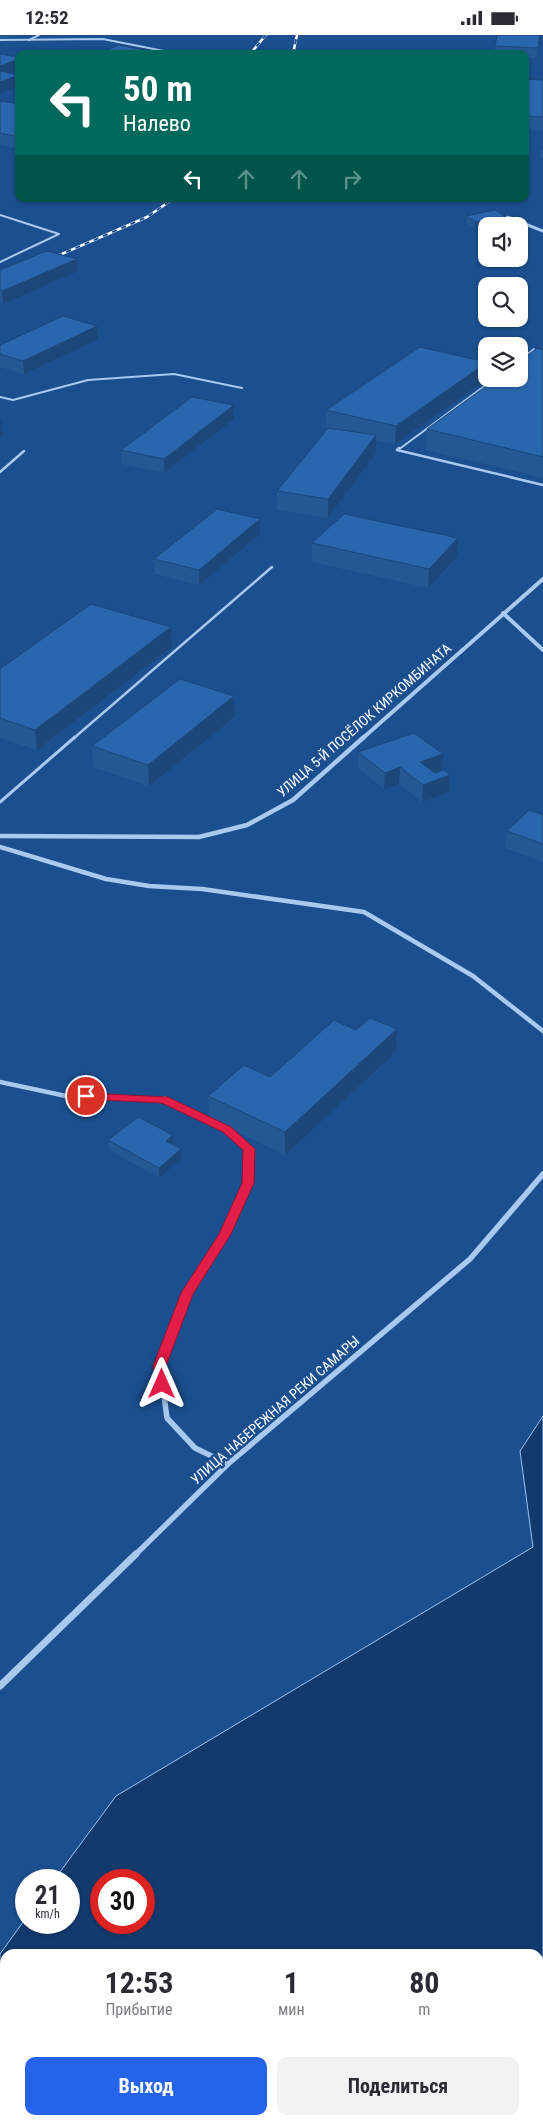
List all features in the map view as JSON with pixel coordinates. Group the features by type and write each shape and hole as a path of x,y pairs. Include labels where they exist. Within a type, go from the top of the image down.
{"street":[{"path":"528,225 543,231"},
{"name":"УЛИЦА 5-Й ПОСЁЛОК КИРКОМБИНАТА","path":"0,836 199,837 247,825 293,800 543,579"},
{"path":"503,613 543,650"},
{"path":"0,847 106,879 150,886 202,889 364,912 473,976 543,1031"},
{"path":"0,1082 66,1095 164,1099 227,1129 249,1149 248,1183 224,1234 187,1293 160,1366 167,1418 195,1448 228,1464"},
{"name":"УЛИЦА НАБЕРЕЖНАЯ РЕКИ САМАРЫ","path":"0,1686 228,1464 470,1259 543,1175"}],"lane":[{"path":"28,41 39,35"},
{"path":"0,40 103,39 159,50"},
{"path":"0,215 59,234 0,262"},
{"path":"528,354 534,349"},
{"path":"0,397 13,400 88,379 174,374 242,388"},
{"path":"483,387 397,450 543,485"},
{"path":"0,472 24,451"},
{"path":"0,802 272,567"}],"water":[{"path":"543,1416 543,1949 4,1949 15,1933 80,1934 80,1869 62,1869 116,1796 533,1547 520,1451"}],"building":[{"path":"497,35 540,35 538,48 495,46"},
{"path":"119,45 145,50 107,50"},
{"path":"0,54 15,56 15,60 0,66"},
{"path":"0,71 15,74 15,76 0,82"},
{"path":"529,79 543,80 543,117 529,116"},
{"path":"0,101 15,103 15,136 0,133"},
{"path":"495,210 506,217 478,217 478,222 476,222 466,216"},
{"path":"47,251 77,259 2,291 0,290 0,270"},
{"path":"63,316 97,326 23,361 0,354 0,345"},
{"path":"420,347 478,360 478,369 396,426 326,410"},
{"path":"537,348 543,350 543,457 427,429 485,387 528,387 528,355"},
{"path":"192,397 234,405 164,459 121,450"},
{"path":"328,428 376,435 328,499 277,491"},
{"path":"217,509 260,519 199,570 154,559"},
{"path":"344,514 458,538 429,569 312,543"},
{"path":"91,604 171,627 35,730 0,718 0,669"},
{"path":"180,679 234,696 148,765 92,746"},
{"path":"414,733 443,754 420,762 435,773 443,770 450,775 423,785 400,767 385,773 358,752"},
{"path":"529,810 543,815 543,844 507,831"},
{"path":"370,1018 397,1029 285,1132 208,1096 244,1065 270,1077 334,1020 356,1030"},
{"path":"138,1117 173,1135 166,1141 181,1149 159,1168 108,1140"}],"railway":[{"path":"253,50 266,35"},
{"path":"294,50 297,35"},
{"path":"48,260 147,217 169,202"}],"route":[{"path":"86,1096 164,1099 227,1129 249,1149 248,1183 224,1234 187,1293 160,1366 162,1384"}]}
